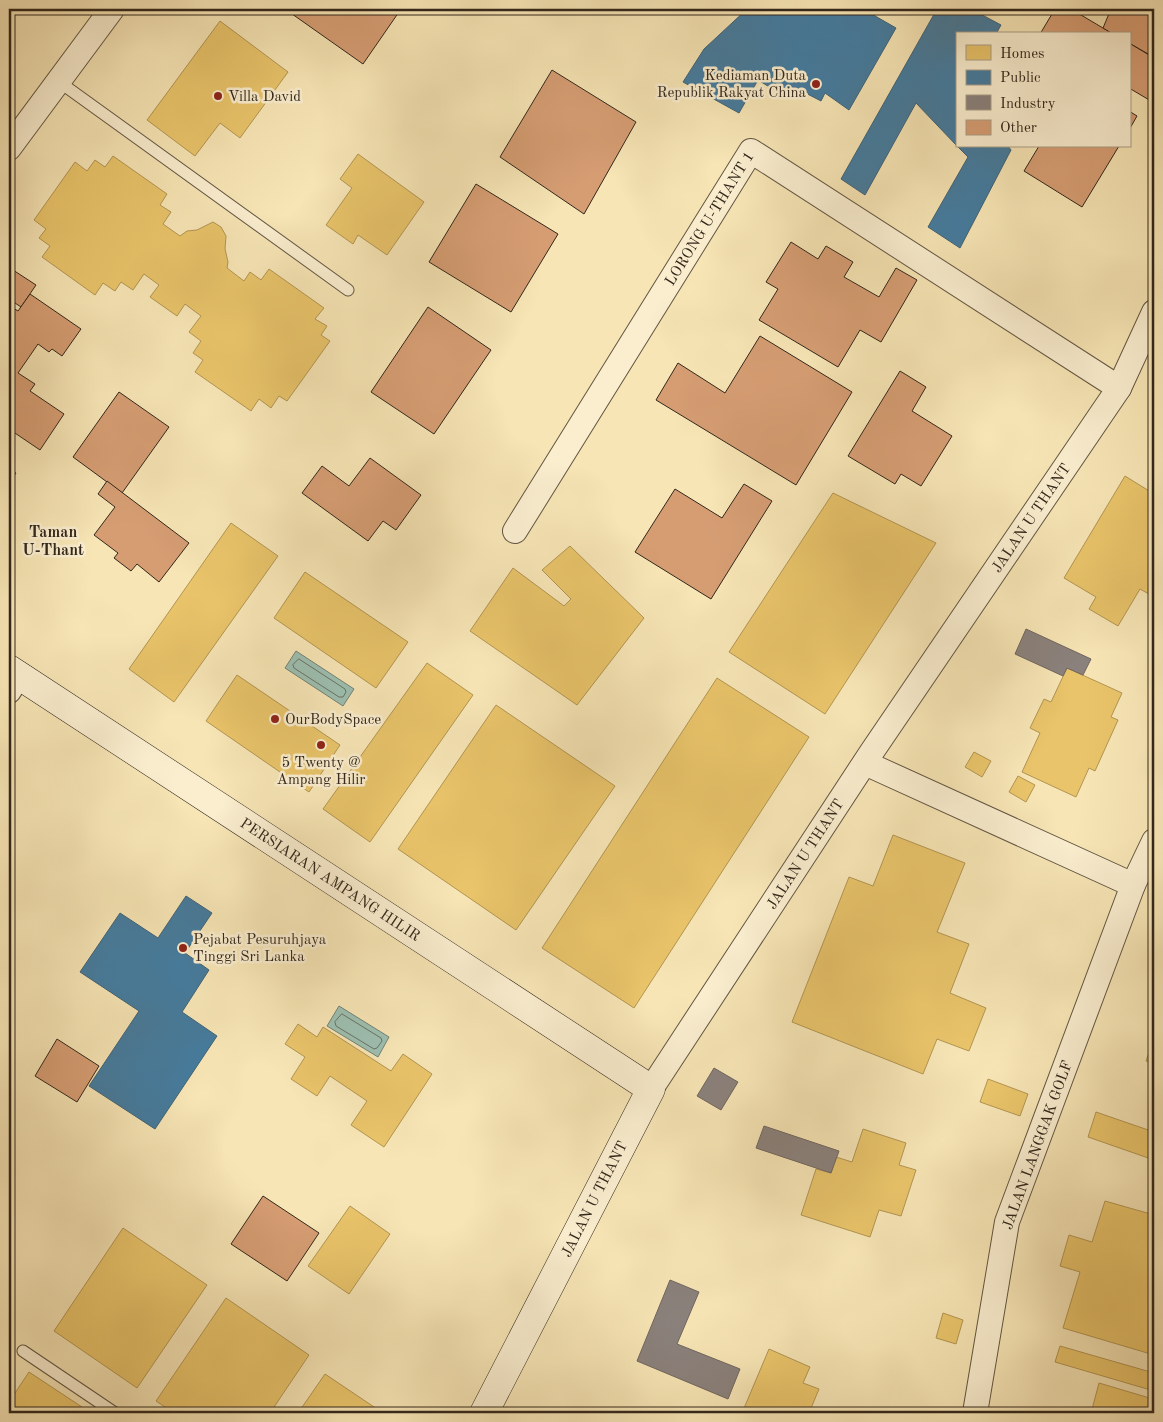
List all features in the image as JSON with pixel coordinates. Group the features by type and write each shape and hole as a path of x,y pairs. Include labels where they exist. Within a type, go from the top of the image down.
{"street":[{"path":"9,148 112,9"},
{"name":"LORONG U-THANT 1","path":"515,531 751,151 1119,388"},
{"name":"JALAN U THANT","path":"484,1413 651,1089 865,763 1119,388 1154,312"},
{"name":"PERSIARAN AMPANG HILIR","path":"12,678 651,1089"},
{"path":"865,763 1133,885"},
{"name":"JALAN LANGGAK GOLF","path":"975,1413 1007,1222 1133,885 1154,841"}],"lane":[{"path":"58,81 348,290"},
{"path":"23,1351 114,1413"}],"water":[{"path":"296,651 354,689 343,706 285,668"},
{"path":"339,1006 389,1037 378,1057 327,1026"}],"building: Homes":[{"name":"Villa David","path":"220,21 288,72 240,138 220,123 195,156 147,120"},
{"path":"358,154 424,202 387,255 358,235 353,244 326,225 352,188 340,179"},
{"path":"113,156 167,194 160,205 171,212 163,224 180,236 187,231 197,230 213,222 221,227 226,236 227,268 244,281 250,272 261,280 269,269 324,308 315,319 327,326 321,335 330,341 287,401 279,396 271,408 259,399 251,411 195,372 203,360 193,353 201,341 189,332 201,316 185,304 177,316 150,297 159,285 144,274 133,290 121,282 115,291 103,283 95,295 42,257 50,246 39,238 46,229 34,220 75,162 87,171 95,160 105,167"},
{"path":"1125,476 1154,494 1154,597 1140,589 1118,626 1089,609 1096,597 1064,578"},
{"path":"833,493 936,543 825,714 729,652"},
{"path":"231,523 278,556 174,702 129,669"},
{"path":"570,546 644,618 577,705 470,631 513,568 564,606 571,599 542,570"},
{"path":"305,572 408,642 376,688 274,618"},
{"path":"427,663 473,695 370,842 323,809"},
{"path":"1067,668 1122,693 1111,717 1118,720 1095,771 1089,768 1076,797 1022,772 1040,733 1030,728 1044,699 1051,702"},
{"path":"237,675 340,745 309,792 206,721"},
{"path":"717,678 809,737 634,1008 542,948"},
{"path":"496,705 615,786 516,930 398,849"},
{"path":"974,752 991,761 982,777 965,767"},
{"path":"1018,776 1035,785 1026,802 1009,792"},
{"path":"893,835 965,863 937,932 969,944 950,993 986,1008 969,1051 937,1039 923,1074 792,1022 849,877 873,886"},
{"path":"298,1024 317,1037 323,1027 391,1071 403,1054 432,1074 384,1147 351,1125 367,1101 330,1076 317,1096 291,1079 305,1057 285,1044"},
{"path":"1154,1038 1154,1064 1146,1061"},
{"path":"988,1079 1028,1094 1020,1116 980,1102"},
{"path":"1096,1112 1154,1132 1154,1160 1088,1137"},
{"path":"863,1129 906,1143 899,1165 916,1170 901,1216 879,1210 870,1237 801,1215 816,1169 831,1173 836,1157 852,1162"},
{"path":"1105,1201 1154,1215 1154,1355 1063,1328 1080,1272 1060,1266 1069,1235 1092,1242"},
{"path":"350,1206 390,1234 349,1294 308,1266"},
{"path":"123,1228 207,1285 137,1388 54,1331"},
{"path":"226,1298 309,1355 270,1413 174,1413 156,1401"},
{"path":"943,1313 963,1320 956,1344 936,1338"},
{"path":"1060,1346 1154,1373 1154,1391 1055,1362"},
{"path":"769,1349 810,1367 803,1383 819,1389 809,1413 742,1413"},
{"path":"29,1372 91,1413 9,1413 9,1402"},
{"path":"325,1374 383,1413 298,1413"},
{"path":"1099,1383 1153,1399 1149,1413 1091,1413"}],"building: Public":[{"path":"747,9 863,9 896,28 849,110 825,93 821,101 794,87 786,97 758,80 739,113 683,82 704,49"},
{"path":"937,9 971,9 1001,25 997,32 956,32 956,145 916,103 865,195 841,179"},
{"path":"959,148 1010,148 1011,150 960,248 928,227 968,157"},
{"path":"9,468 16,473 9,484"},
{"path":"186,896 212,913 185,953 209,970 182,1012 217,1036 155,1129 89,1086 139,1011 80,972 120,913 158,938"}],"building: Industry":[{"path":"1026,629 1091,659 1083,675 1067,668 1063,676 1015,654"},
{"path":"714,1068 738,1082 721,1110 697,1096"},
{"path":"764,1126 839,1151 831,1173 756,1148"},
{"path":"670,1280 699,1292 677,1344 740,1369 728,1399 637,1361"}],"building: Other":[{"path":"285,9 401,9 363,64"},
{"path":"1055,9 1071,9 1110,32 1041,32"},
{"path":"1111,9 1154,9 1154,42 1150,55 1130,44 1130,32 1110,32 1103,28"},
{"path":"1130,44 1154,58 1154,95 1151,101 1130,89"},
{"path":"552,70 636,122 584,214 500,157"},
{"path":"1130,112 1137,116 1130,128"},
{"path":"1038,148 1118,148 1082,207 1024,171"},
{"path":"476,184 558,234 511,312 429,262"},
{"path":"791,242 818,259 826,246 853,262 844,277 879,297 896,268 917,280 881,342 860,330 838,367 759,320 778,289 766,282"},
{"path":"9,269 36,285 21,307 9,299"},
{"path":"30,294 81,329 62,356 52,349 49,352 38,344 18,373 35,384 30,391 64,414 40,450 9,429 9,315 13,308 18,311"},
{"path":"428,307 491,350 434,434 371,392"},
{"path":"760,336 852,392 796,485 656,400 678,363 725,393"},
{"path":"900,371 926,387 912,411 952,436 921,486 901,474 895,484 848,456"},
{"path":"119,392 169,427 122,493 73,457"},
{"path":"370,458 421,495 396,530 383,521 368,541 302,493 322,466 349,486"},
{"path":"107,481 189,543 159,582 137,564 131,571 114,558 118,553 94,535 115,507 98,494"},
{"path":"744,484 772,501 711,599 635,552 675,489 722,518"},
{"path":"57,1039 99,1066 77,1102 35,1076"},
{"path":"263,1196 319,1233 287,1281 231,1244"}],"place":[{"name":"Kediaman Duta Republik Rakyat China","path":"816,84"},
{"name":"Villa David","path":"218,96"},
{"name":"OurBodySpace","path":"275,719"},
{"name":"5 Twenty @ Ampang Hilir","path":"321,745"},
{"name":"Pejabat Pesuruhjaya Tinggi Sri Lanka","path":"183,948"}],"district":[{"name":"Taman U-Thant","path":"53,540"}]}
